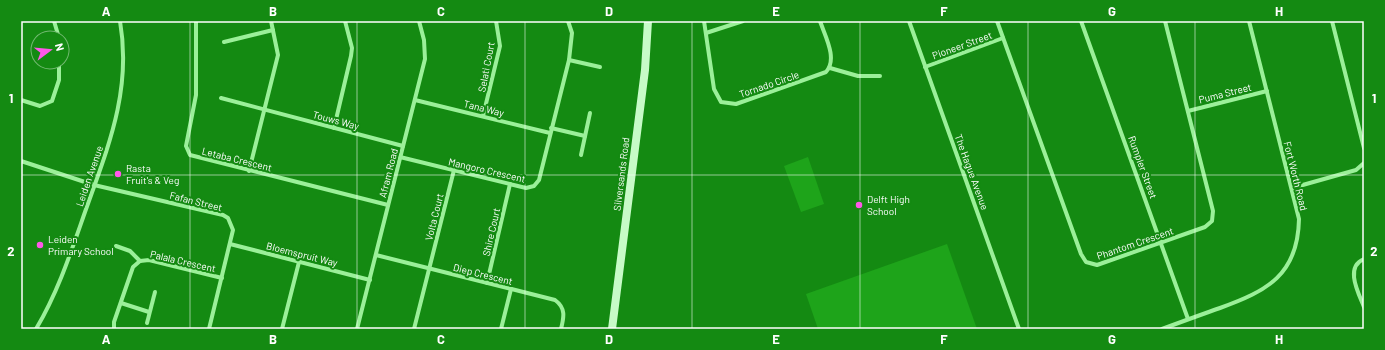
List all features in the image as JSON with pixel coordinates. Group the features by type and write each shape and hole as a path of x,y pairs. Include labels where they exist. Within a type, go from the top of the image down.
{"street":[{"name":"Leiden Avenue","path":"36,329 59,284 112,134 122,88 124,65 120,21"},
{"name":"Letaba Crescent","path":"196,21 196,95 186,149 194,157 388,205"},
{"path":"249,171 278,55 271,21"},
{"path":"334,128 352,48 345,21"},
{"name":"Afram Road","path":"357,329 425,58 424,40 419,21"},
{"name":"Selati Court","path":"484,116 500,46 496,21"},
{"name":"Mangoro Crescent","path":"400,157 529,188 537,183 569,60 572,33 568,21"},
{"name":"Silversands Road","path":"612,329 644,75 648,21"},
{"name":"Tornado Circle","path":"704,21 714,89 721,102 736,104 813,77 826,72 830,68"},
{"path":"706,33 743,21"},
{"path":"820,21 831,56 830,68 858,76 880,76"},
{"name":"The Hague Avenue","path":"909,21 1019,329"},
{"name":"Phantom Crescent","path":"997,21 1083,258 1090,264 1100,265 1206,227 1213,218 1213,211 1165,21"},
{"name":"Rumpler Street","path":"1081,21 1188,320"},
{"name":"Fort Worth Road","path":"1162,329 1254,296 1270,284 1281,273 1294,250 1299,219 1249,21"},
{"path":"1332,21 1364,148"},
{"path":"224,42 273,30"},
{"name":"Pioneer Street","path":"925,67 1003,38"},
{"path":"569,60 600,67"},
{"path":"21,100 40,106 52,101 59,80 59,70"},
{"name":"Puma Street","path":"1188,111 1267,91"},
{"name":"Touws Way","path":"221,98 403,146"},
{"name":"Tana Way","path":"415,100 550,133"},
{"path":"581,155 590,113"},
{"path":"551,128 585,136"},
{"name":"Fafan Street","path":"21,161 94,185 223,215 228,218 233,230 209,329"},
{"path":"1292,188 1356,170 1364,163"},
{"name":"Volta Court","path":"414,329 454,170"},
{"name":"Shire Court","path":"487,283 510,184"},
{"name":"Bloemspruit Way","path":"230,244 370,280"},
{"name":"Palala Crescent","path":"116,246 130,251 140,261"},
{"name":"Diep Crescent","path":"376,255 558,302 563,313 561,329"},
{"path":"1364,259 1357,264 1354,273 1364,307"},
{"name":"Palala Crescent","path":"114,329 114,322 133,267 140,261 149,260 222,278"},
{"path":"282,329 299,262"},
{"path":"501,329 511,289"},
{"path":"147,323 155,292"},
{"path":"121,303 149,312"}],"green space":[{"path":"808,157 824,204 801,212 784,166"},
{"path":"947,244 977,329 818,329 806,294"}],"place":[{"name":"Rasta Fruit's & Veg","path":"118,174"},
{"name":"Delft High School","path":"859,205"},
{"name":"Leiden Primary School","path":"40,245"}]}
